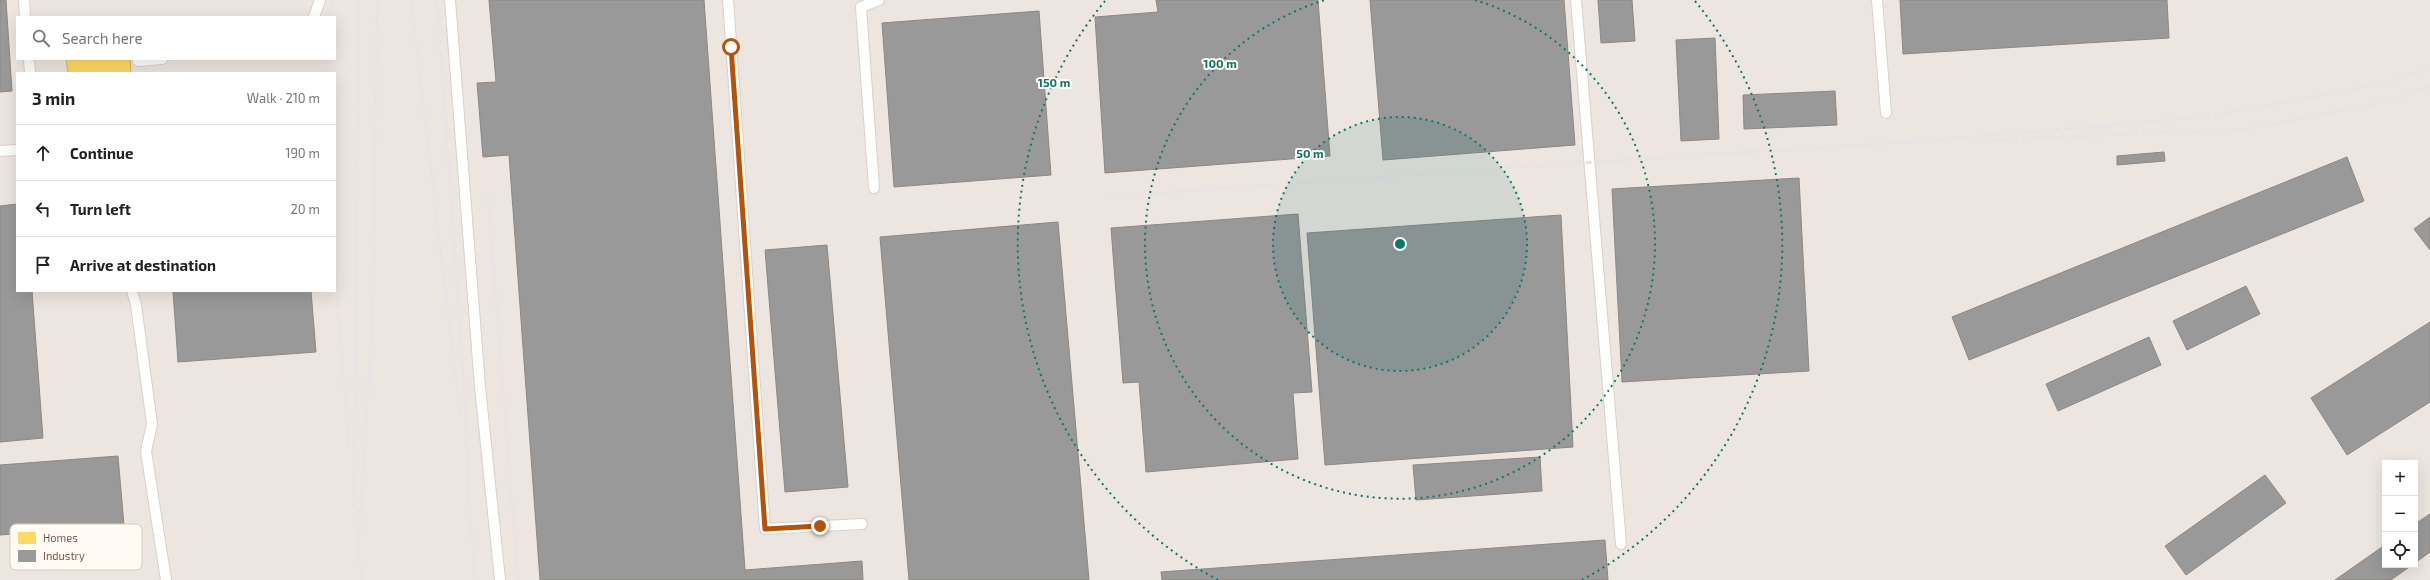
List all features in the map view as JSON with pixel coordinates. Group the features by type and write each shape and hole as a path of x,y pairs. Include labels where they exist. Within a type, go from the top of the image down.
{"lane":[{"path":"24,0 25,16"},
{"path":"314,16 320,0"},
{"path":"450,0 480,387 500,580"},
{"path":"728,0 765,529 862,524"},
{"path":"874,188 861,7 879,0"},
{"path":"1576,0 1621,544"},
{"path":"1877,0 1886,113"},
{"path":"29,60 30,72"},
{"path":"138,61 150,60"},
{"path":"0,151 16,150"},
{"path":"132,292 136,305 152,424 146,451 166,580"}],"shaded area":[{"path":"0,0 2430,0 2430,580 0,580"}],"building: Homes":[{"path":"66,60 130,60 131,72 68,72"}],"building: Industry":[{"path":"0,0 6,0 12,91 0,92"},
{"path":"489,0 704,0 745,570 862,561 863,580 540,580 509,155 483,157 477,83 496,82"},
{"path":"1156,0 1318,0 1330,156 1105,173 1095,17 1158,12"},
{"path":"1370,0 1564,0 1575,145 1383,160"},
{"path":"1598,0 1632,0 1635,41 1601,43"},
{"path":"1900,0 2167,0 2169,38 1903,54"},
{"path":"1039,11 1051,175 894,187 882,23"},
{"path":"1715,38 1719,139 1681,141 1676,40"},
{"path":"1835,91 1837,125 1744,129 1743,95"},
{"path":"2164,152 2165,161 2117,165 2117,156"},
{"path":"2347,157 2364,201 1969,360 1952,317"},
{"path":"1799,178 1809,371 1622,382 1612,189"},
{"path":"16,204 16,292 32,292 43,438 0,442 0,206"},
{"path":"1298,214 1312,392 1293,393 1298,459 1146,472 1139,382 1123,383 1111,228"},
{"path":"1561,215 1573,447 1325,465 1307,233"},
{"path":"2430,217 2430,250 2414,229"},
{"path":"1058,222 1089,580 909,580 880,237"},
{"path":"827,245 848,487 785,492 765,250"},
{"path":"2246,286 2260,314 2187,350 2173,321"},
{"path":"173,292 311,292 316,352 178,362"},
{"path":"2430,322 2430,402 2347,455 2311,398"},
{"path":"2149,337 2161,365 2058,411 2046,384"},
{"path":"118,456 124,524 10,524 10,534 0,535 0,465"},
{"path":"1540,457 1542,491 1416,500 1413,465"},
{"path":"2265,475 2286,503 2186,575 2165,546"},
{"path":"2430,514 2430,552 2418,561 2418,532 2418,522"},
{"path":"1605,540 1608,580 1162,580 1161,572"},
{"path":"2382,547 2382,568 2408,568 2391,580 2335,580"}],"railway":[{"path":"330,16 334,0"},
{"path":"354,497 359,0"},
{"path":"358,553 373,309 377,0"},
{"path":"411,0 460,414"},
{"path":"437,0 464,388 469,502 475,580"},
{"path":"325,72 326,60"},
{"path":"1107,197 1533,166 1934,140 2209,116 2369,86 2430,70"},
{"path":"1992,140 2250,129 2367,106 2430,87"},
{"path":"488,197 518,580"},
{"path":"336,284 349,447"},
{"path":"353,493 356,523"},
{"path":"358,549 362,580"}],"route":[{"path":"731,47 765,529 820,526"}]}
